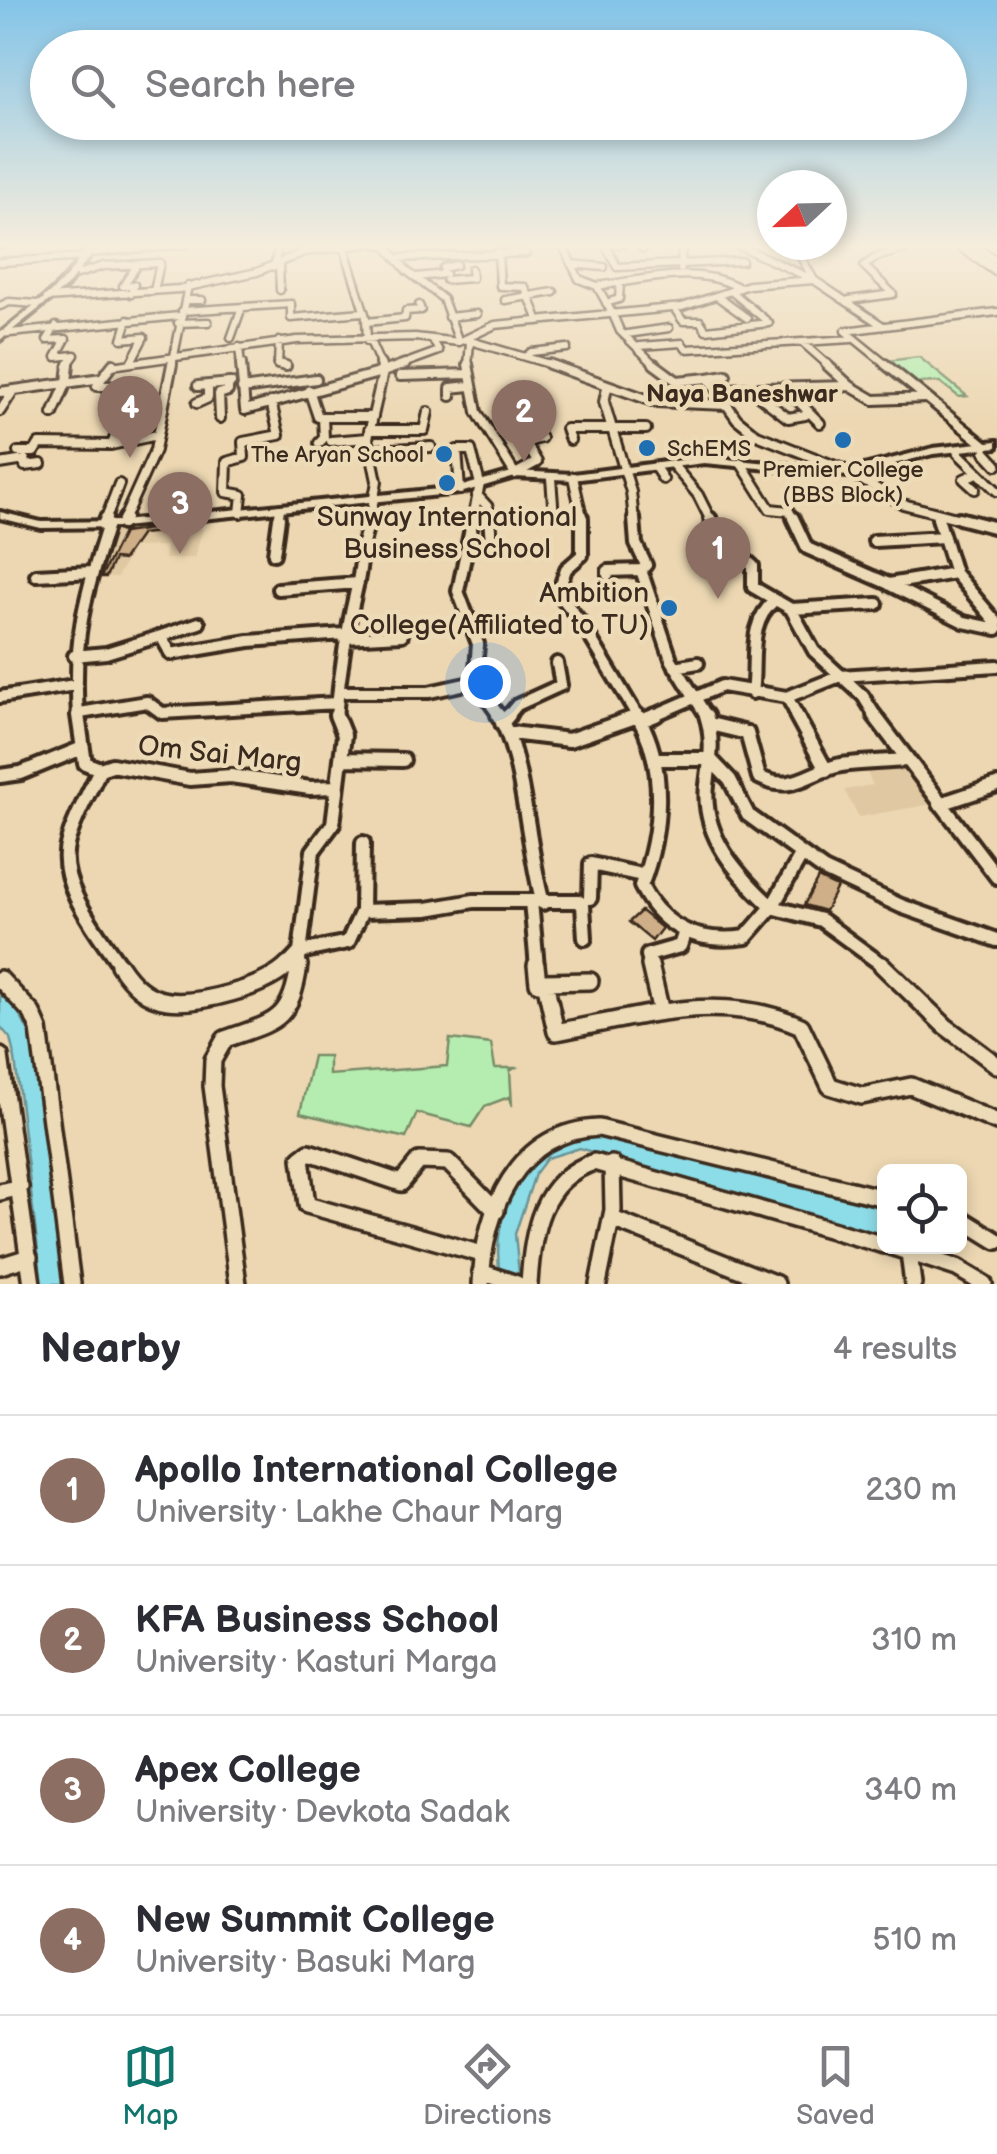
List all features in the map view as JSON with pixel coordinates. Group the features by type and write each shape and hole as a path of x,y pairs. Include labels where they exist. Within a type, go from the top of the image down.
{"main road":[{"path":"1,336 38,304"},
{"path":"0,515 42,525 122,524 478,489 515,474 572,477 704,460 848,473 933,451 989,448"}],"street":[{"path":"122,524 157,435 184,304"},
{"path":"1,336 57,326 179,317 242,307 291,304 291,318 363,312"},
{"path":"238,1284 212,1086 213,1060 225,1039 267,1028 296,992 314,851 333,824 344,735 336,723 344,636 358,584 361,538 372,519 376,481 368,434 382,372 369,341 361,304"},
{"path":"401,304 406,315"},
{"path":"366,322 406,315 420,310 419,304"},
{"path":"444,304 448,317 465,341 476,412 492,445 515,474 536,462 524,442 541,438 528,420"},
{"path":"532,304 538,320"},
{"path":"607,304 620,332 669,328"},
{"path":"465,341 495,325 689,304"},
{"path":"728,304 746,318"},
{"path":"749,304 784,344"},
{"path":"857,304 883,326"},
{"path":"230,338 242,307"},
{"path":"674,308 683,321 700,322 706,330 769,323"},
{"path":"997,312 845,331 989,448 997,465"},
{"path":"448,317 477,314"},
{"path":"179,317 208,322"},
{"path":"293,329 297,318"},
{"path":"128,320 122,339 144,338 131,362"},
{"path":"53,414 68,382 66,368 75,355 56,357 66,339 47,340 50,328 57,326"},
{"path":"627,334 671,379 726,376"},
{"path":"239,347 245,410 439,352 432,339"},
{"path":"113,406 110,386 97,386 114,364 279,342 432,339 530,352 607,388 669,408 726,405"},
{"path":"640,346 682,342 686,349 762,340 767,345 853,339"},
{"path":"279,342 278,364 286,366"},
{"path":"803,342 850,386 874,400"},
{"path":"530,352 567,348"},
{"path":"400,376 468,374"},
{"path":"0,392 102,378"},
{"path":"708,378 726,405 752,432 848,473 903,504 997,528"},
{"path":"196,403 208,398 203,386 316,379"},
{"path":"220,418 219,394 228,392 228,383"},
{"path":"451,396 450,388 470,386"},
{"path":"716,389 850,386"},
{"path":"607,388 604,402 624,470 636,544 646,566 641,570 608,571 608,575"},
{"path":"750,388 757,398 788,418 805,416"},
{"path":"785,388 820,422"},
{"path":"309,390 318,417 372,417"},
{"path":"0,410 13,391"},
{"path":"863,405 874,400 926,398"},
{"path":"240,513 242,494 226,492 227,462 244,457 244,442 281,442 271,402"},
{"path":"331,440 424,430 428,412"},
{"path":"319,443 324,438 323,418"},
{"path":"112,444 121,423"},
{"path":"570,440 566,429 646,429"},
{"path":"18,452 34,452 39,444 112,444 157,435"},
{"path":"372,450 431,447"},
{"path":"460,490 457,450 473,452 478,489 458,591 478,644 475,682 511,734 537,902 538,982 590,981"},
{"path":"958,453 975,474 997,490"},
{"path":"0,464 25,460 25,466 41,464"},
{"path":"741,462 773,510 790,513 806,548 964,622 997,626"},
{"path":"673,465 698,496 720,537 754,566 753,587 792,608 878,604"},
{"path":"655,467 663,479"},
{"path":"975,474 964,479 976,490"},
{"path":"572,477 584,526 582,555 566,569 558,595 581,622 640,719 654,759 658,812 653,855 640,886 648,904 684,934 746,937 772,907 802,854"},
{"path":"551,478 554,517"},
{"path":"119,484 74,656 80,748 85,763 100,769 67,844 66,869 89,918 134,987 169,1001 248,989 270,980 300,952 348,942 362,910 363,843"},
{"path":"478,489 488,507 491,541"},
{"path":"274,554 280,508"},
{"path":"936,513 955,574 997,626"},
{"path":"874,541 944,536"},
{"path":"641,570 658,604 675,667 710,724 707,794 711,829 745,883 772,907 836,924 868,948 934,1016 997,1066"},
{"path":"36,575 93,572"},
{"path":"889,584 955,574"},
{"path":"278,589 358,584"},
{"path":"752,693 753,632 766,606 775,600"},
{"path":"792,608 814,650 863,696 905,760 997,877"},
{"path":"74,656 106,653 199,624"},
{"path":"161,636 171,654 249,640 402,635"},
{"path":"502,723 517,705 561,685 557,663"},
{"path":"675,667 698,663"},
{"path":"511,734 569,740 640,719 722,686 787,697 840,676 997,666"},
{"path":"80,713 147,702 162,714 428,692 475,682"},
{"path":"0,697 75,686"},
{"path":"787,697 826,770"},
{"path":"710,724 747,732 763,780 799,786 826,770 905,760"},
{"path":"0,776 22,776 44,760 80,748"},
{"path":"342,759 403,760"},
{"path":"654,759 710,759 730,780 748,815 824,870 901,906 997,940"},
{"name":"Om Sai Marg","path":"100,769 112,765 190,779 230,776 310,788 335,787"},
{"path":"940,804 997,785"},
{"path":"590,898 591,864 642,875"},
{"path":"362,910 581,902 585,938"},
{"path":"661,1012 648,955 680,946 684,934"},
{"path":"0,980 32,1013 39,1029 72,1284"},
{"path":"544,982 556,1032 661,1012 750,1007 795,1022 805,1030 827,1083 862,1096 911,1086 997,1122"},
{"path":"0,1056 32,1284"},
{"path":"484,1271 496,1211 531,1150 548,1136 583,1126 877,1196"},
{"path":"496,1211 482,1202 448,1162 419,1161 401,1183 309,1152 301,1158 307,1205 516,1284"},
{"path":"529,1284 536,1227 552,1191 586,1164 612,1164 877,1243"},
{"path":"598,1284 618,1195 612,1164"},
{"path":"0,1192 20,1187"},
{"path":"615,1220 776,1284"},
{"path":"967,1223 997,1242"},
{"path":"909,1254 914,1284"},
{"path":"912,1254 957,1268 984,1284"},
{"path":"0,1266 15,1265 29,1257"}],"shaded area":[{"path":"184,523 203,529 194,558 164,559 166,546 134,547 117,577 97,578 102,566 99,550 109,528"},
{"path":"907,764 932,804 859,817 844,790 873,785 866,771"}],"green space":[{"path":"919,357 967,396 959,397 940,382 914,383 887,361"},
{"path":"450,1039 491,1044 495,1068 515,1068 510,1071 512,1106 509,1097 485,1106 471,1127 417,1113 406,1138 300,1113 313,1056 329,1056 329,1075 447,1066"}],"water":[{"path":"0,991 15,1006 30,1034 66,1284 42,1284 15,1059 10,1038 0,1026"},
{"path":"602,1135 877,1206 877,1234 696,1186 580,1148 547,1158 535,1174 515,1234 520,1284 501,1284 501,1222 524,1171 551,1138"}],"building":[{"path":"170,526 169,531 141,534 123,560 114,559 106,577 101,577 123,533"},
{"path":"818,878 837,887 825,911 804,905"},
{"path":"641,911 662,928 652,941 629,922"}],"place":[{"name":"Premier College (BBS Block)","path":"843,440"},
{"name":"SchEMS","path":"647,448"},
{"name":"The Aryan School","path":"444,454"},
{"name":"New Summit College","path":"130,458"},
{"name":"KFA Business School","path":"524,462"},
{"name":"Sunway International Business School","path":"447,483"},
{"name":"Apex College","path":"180,554"},
{"name":"Apollo International College","path":"718,599"},
{"name":"Ambition College(Affiliated to TU)","path":"669,608"}],"district":[{"name":"Naya Baneshwar","path":"742,393"}]}
